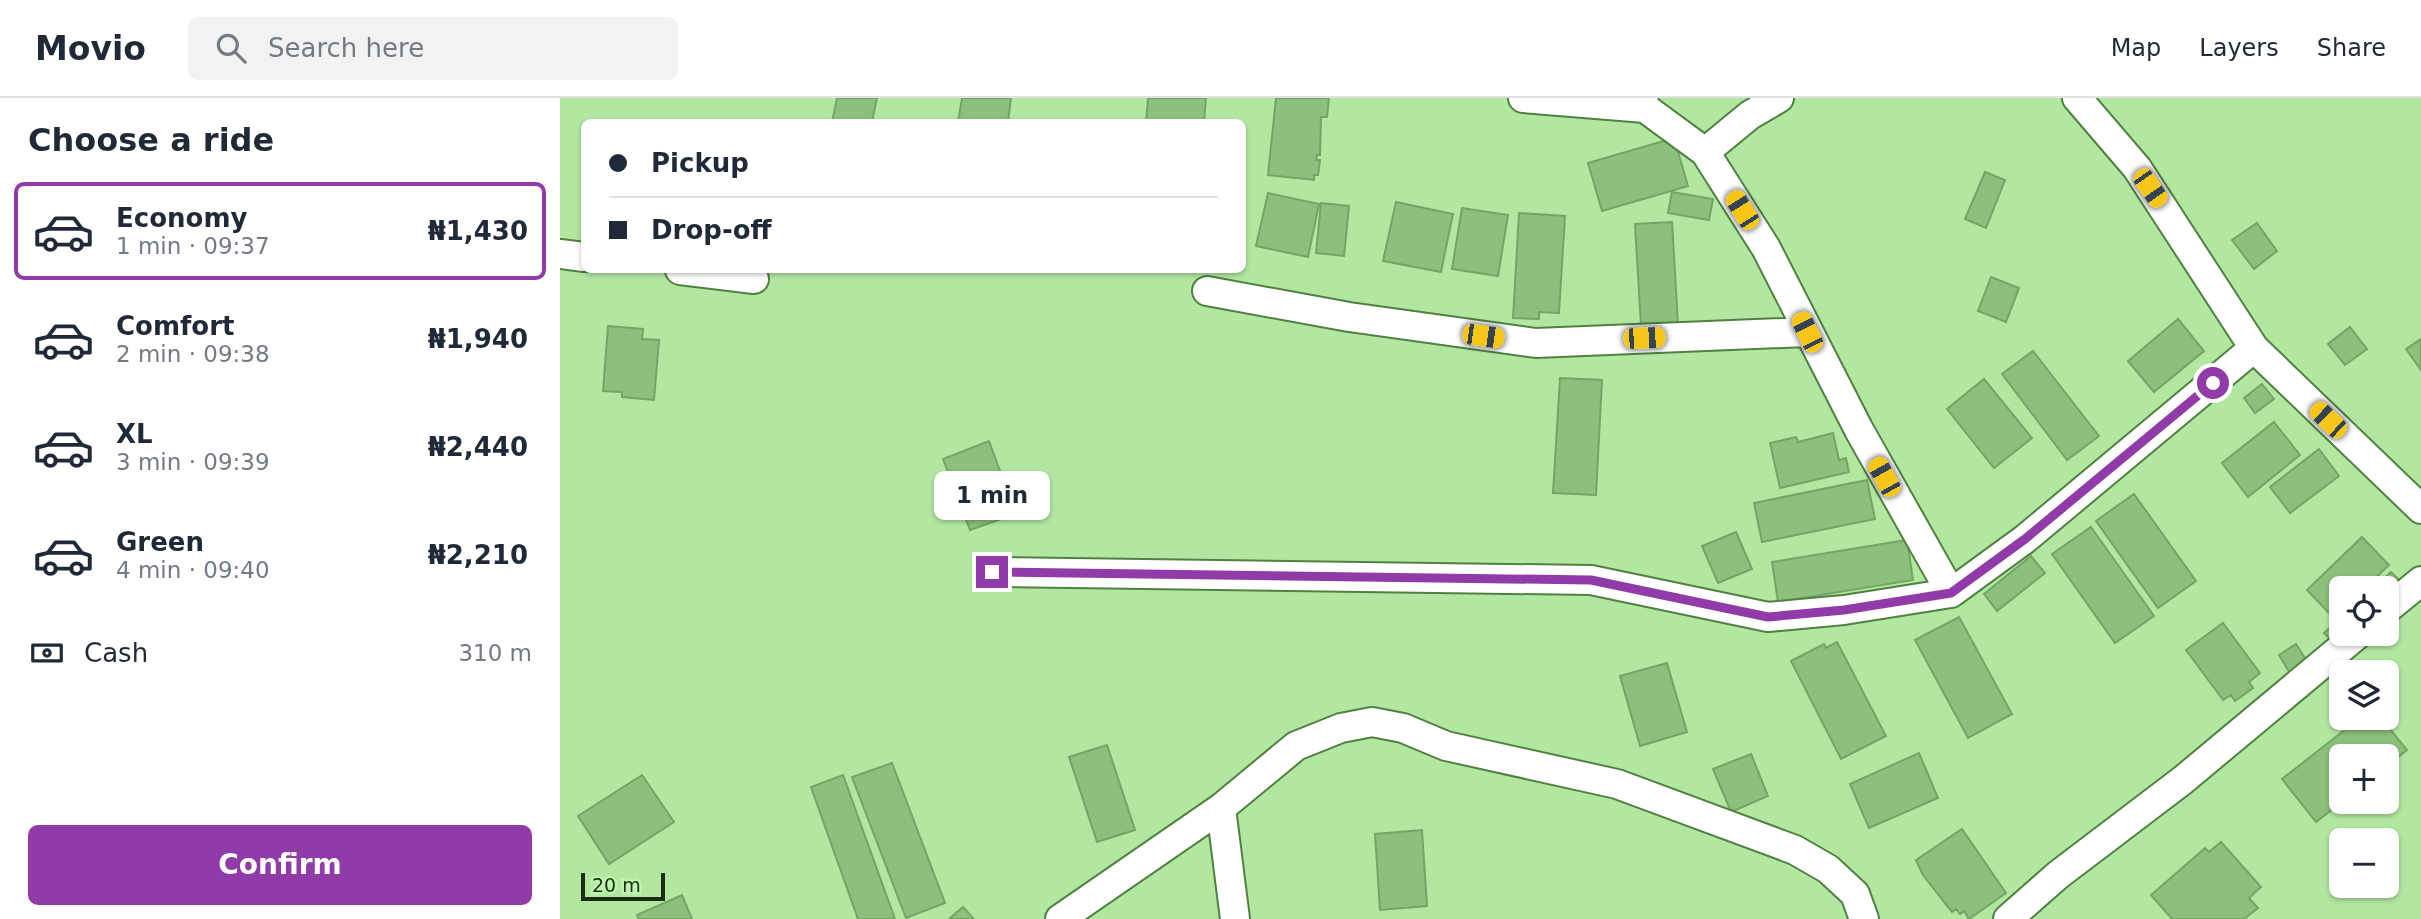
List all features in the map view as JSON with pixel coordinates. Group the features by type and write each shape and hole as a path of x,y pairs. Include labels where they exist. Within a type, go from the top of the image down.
{"street":[{"path":"1523,98 1644,103 1705,152 1766,248 1807,332 1891,489 1951,593"},
{"path":"1705,152 1751,115 1779,98"},
{"path":"2077,98 2137,168 2254,348 2421,509"},
{"path":"560,254 581,257"},
{"path":"705,273 754,279"},
{"path":"1207,291 1349,317 1536,343 1807,332"},
{"path":"992,572 1591,580 1768,617 1844,610 1951,593 2025,539 2254,348"},
{"path":"2399,599 2421,581"},
{"path":"2008,919 2058,874 2183,780 2344,646"},
{"path":"1060,919 1221,808 1296,746 1342,728 1372,722 1403,728 1446,746 1617,784 1795,850 1828,869 1855,894 1864,919"},
{"path":"1221,808 1235,919"}],"building":[{"path":"837,98 877,98 873,119 833,119"},
{"path":"962,98 1011,98 1008,119 958,119"},
{"path":"1148,98 1206,98 1204,119 1146,119"},
{"path":"1276,98 1329,98 1327,117 1321,117 1320,155 1317,155 1316,160 1320,160 1318,175 1314,175 1314,180 1268,175"},
{"path":"1674,138 1688,186 1602,211 1588,163"},
{"path":"1985,172 2005,180 1986,228 1965,219"},
{"path":"1672,192 1713,199 1709,220 1668,213"},
{"path":"1268,193 1319,204 1308,257 1256,246"},
{"path":"1396,202 1453,214 1441,272 1383,261"},
{"path":"1321,203 1349,206 1344,256 1316,253"},
{"path":"1462,208 1508,215 1498,276 1452,269"},
{"path":"1519,213 1565,216 1559,313 1539,312 1539,319 1513,318"},
{"path":"1672,222 1678,324 1641,326 1635,224"},
{"path":"2257,223 2277,251 2254,269 2232,240"},
{"path":"1991,277 2019,288 2006,322 1978,311"},
{"path":"2178,319 2204,351 2154,392 2128,361"},
{"path":"608,326 643,329 642,339 659,340 654,400 622,397 622,392 603,391"},
{"path":"2350,327 2367,349 2345,365 2328,344"},
{"path":"2421,339 2421,370 2406,349"},
{"path":"2033,351 2099,436 2067,460 2002,374"},
{"path":"1560,378 1602,380 1596,495 1553,493"},
{"path":"1984,379 2032,438 1994,468 1947,409"},
{"path":"2262,384 2274,399 2255,413 2244,398"},
{"path":"2274,422 2300,455 2248,497 2222,463"},
{"path":"1833,433 1839,460 1846,458 1849,472 1780,488 1770,443 1796,437 1798,442"},
{"path":"989,441 1016,514 970,530 943,459"},
{"path":"2319,449 2339,476 2290,513 2270,487"},
{"path":"1867,480 1875,519 1762,542 1754,503"},
{"path":"2134,494 2196,581 2158,608 2096,521"},
{"path":"2091,527 2154,616 2115,643 2052,554"},
{"path":"1736,532 1752,569 1718,583 1702,546"},
{"path":"2362,537 2389,565 2378,576 2329,576 2329,613 2307,590"},
{"path":"1907,540 1913,580 1778,602 1772,562"},
{"path":"2031,556 2045,573 1997,611 1984,594"},
{"path":"1959,617 2012,714 1968,738 1915,640"},
{"path":"2223,623 2260,673 2249,682 2253,688 2235,701 2231,695 2223,700 2186,650"},
{"path":"1837,642 1886,736 1841,759 1791,661 1824,644 1826,648"},
{"path":"2296,644 2312,669 2294,680 2279,655"},
{"path":"1667,663 1687,732 1640,746 1620,676"},
{"path":"2345,730 2391,730 2407,750 2399,756 2399,744 2329,744 2329,812 2316,822 2282,779"},
{"path":"1107,745 1135,830 1097,842 1069,757"},
{"path":"1919,753 1938,798 1869,828 1850,784"},
{"path":"1751,754 1768,796 1731,812 1713,769"},
{"path":"892,763 945,903 906,918 852,777"},
{"path":"642,775 674,822 609,864 578,816"},
{"path":"843,775 895,919 858,919 811,787"},
{"path":"1962,829 2006,893 1969,919 1964,911 1960,914 1956,909 1952,912 1923,875 1916,860"},
{"path":"1422,830 1427,906 1380,910 1375,834"},
{"path":"2221,842 2261,887 2249,898 2258,908 2244,919 2172,919 2151,895 2205,848 2209,852"},
{"path":"682,895 692,919 639,919 637,915"},
{"path":"963,907 974,919 949,919"}],"route":[{"path":"992,572 1591,580 1768,617 1844,610 1951,593 2025,539 2213,383"}]}
